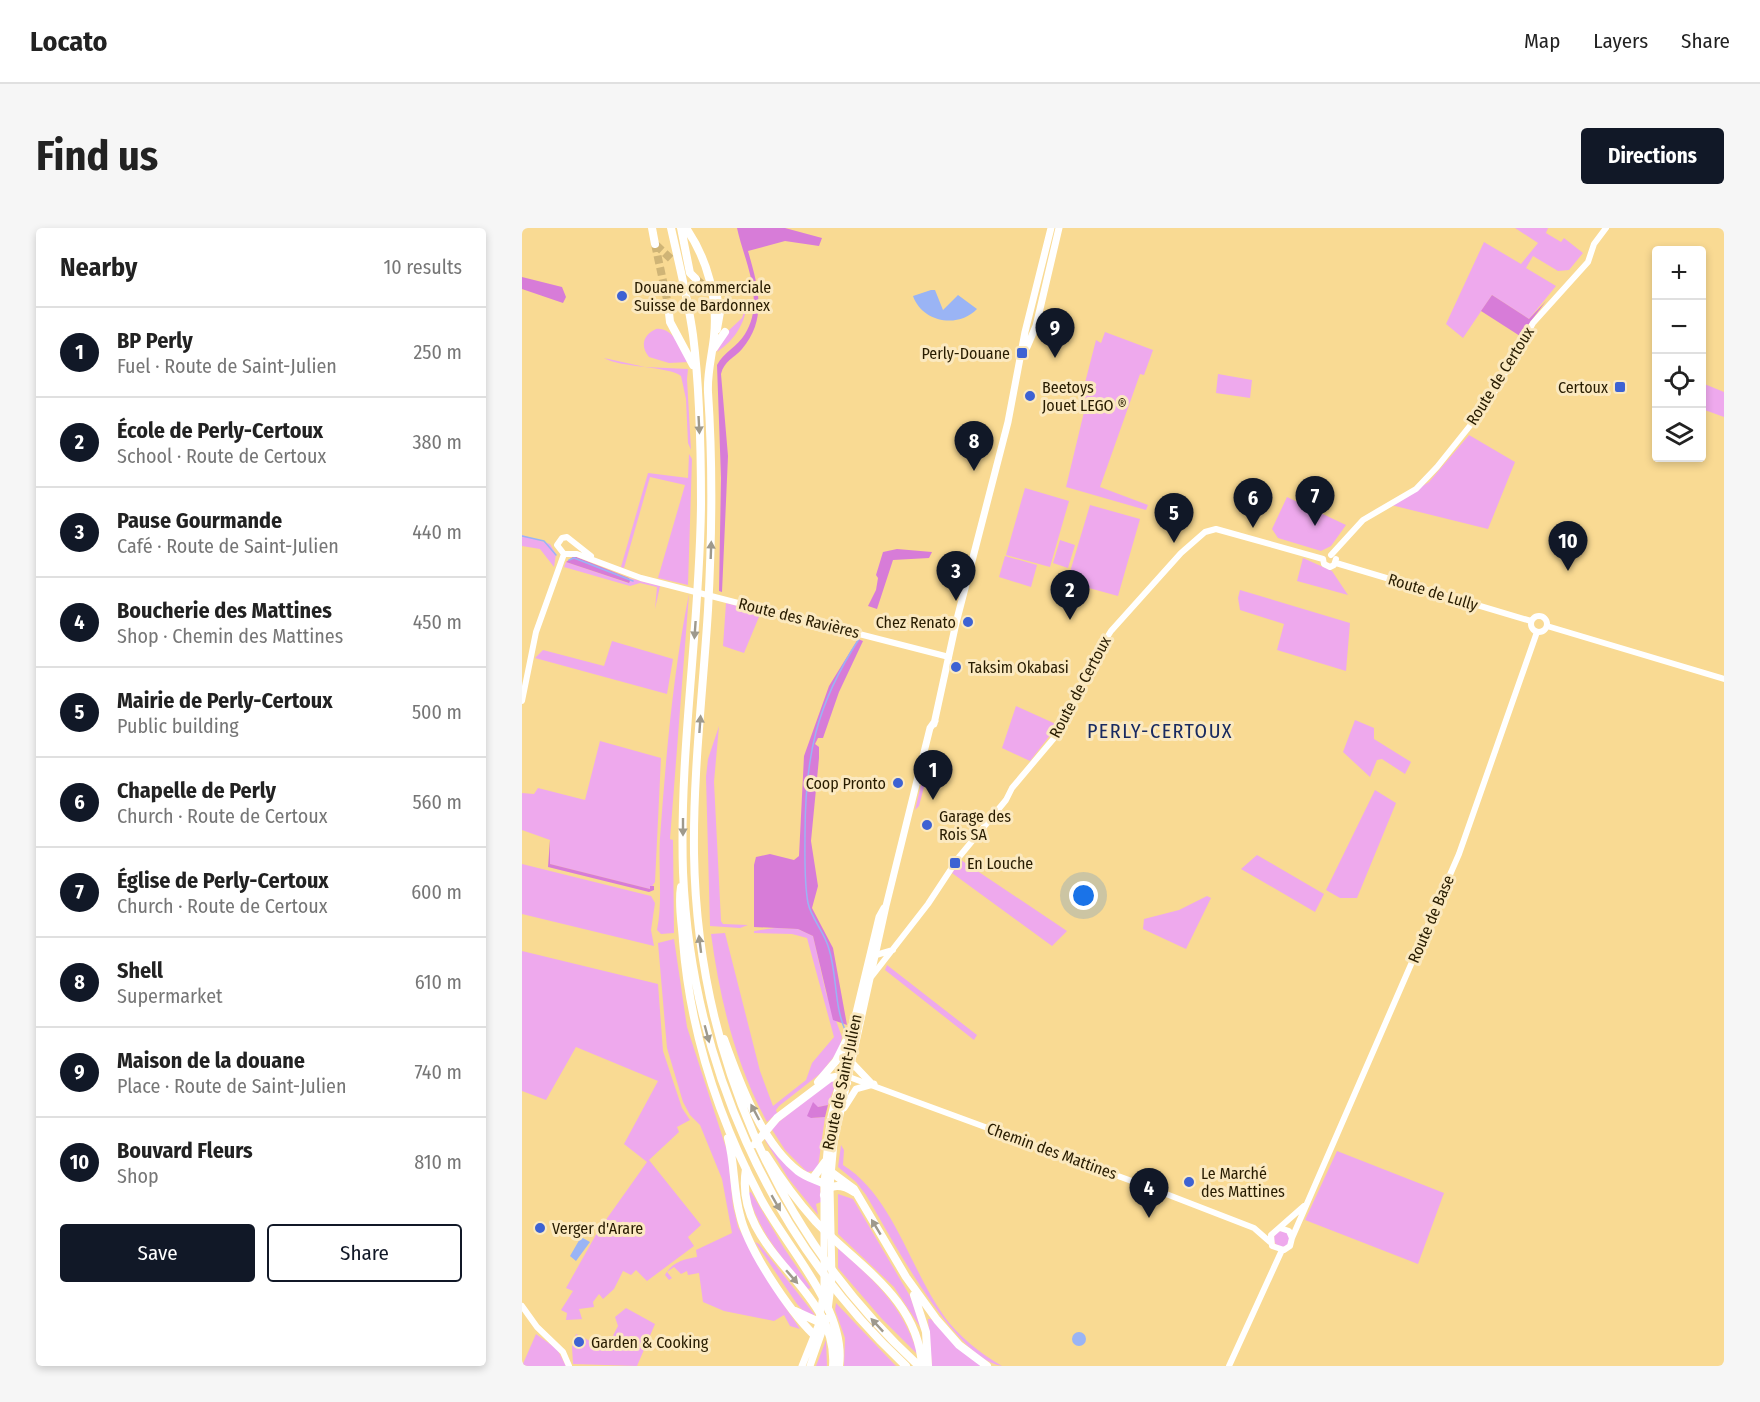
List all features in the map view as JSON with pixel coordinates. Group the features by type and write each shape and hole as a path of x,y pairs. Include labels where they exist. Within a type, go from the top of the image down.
{"highway":[{"path":"652,228 655,244"},
{"path":"672,228 693,333 700,446 700,526 684,799 684,872 690,943 704,1022 722,1082 749,1151 784,1217 818,1267 856,1315 906,1366"},
{"path":"681,228 690,273 696,279"},
{"path":"686,228 704,256 712,301 714,336 708,382 712,458 711,551 694,844 697,918 710,1001 727,1067 751,1131 777,1185 818,1252 868,1315 921,1366"},
{"path":"691,228 708,257 718,300 720,321 714,336"},
{"path":"671,259 680,267"},
{"path":"704,286 712,301"},
{"path":"668,304 670,322 688,354 696,375"},
{"path":"712,352 724,332"},
{"path":"684,872 680,900 686,967 701,1046 732,1152 742,1224 757,1254 791,1308 818,1335"},
{"path":"710,1001 753,1109 781,1154 803,1175 827,1185 845,1187 857,1195"},
{"path":"833,1366 832,1342 822,1318 763,1242 747,1208 744,1186 748,1161 759,1137 777,1118 822,1081 839,1056 853,1027"},
{"path":"822,1081 845,1076"},
{"path":"722,1113 762,1201 833,1316 840,1338 839,1366"},
{"path":"751,1131 779,1175 806,1210 893,1295 910,1320 918,1340 921,1366"},
{"path":"813,1178 825,1162"},
{"path":"831,1172 849,1183 928,1309 953,1339 987,1366"},
{"path":"824,1195 827,1185"},
{"path":"906,1277 921,1312 927,1338 928,1366"},
{"path":"791,1308 801,1316 819,1322"}],"main road":[{"name":"Route de Saint-Julien","path":"1038,297 1037,285 1051,228"},
{"name":"Route de Saint-Julien","path":"819,1322 832,1278 831,1223 825,1162 831,1121 845,1076 852,1064 872,977 879,917 885,906 930,728 935,721 1038,297 1047,276 1059,228"},
{"path":"1044,256 1052,258"},
{"name":"Route de Saint-Julien","path":"827,1185 831,1172 853,1027 873,955"},
{"path":"852,1064 873,1084"},
{"path":"839,1118 855,1090 863,1085 873,1084"},
{"name":"Route de Saint-Julien","path":"810,1366 818,1335 825,1271 824,1195"},
{"name":"Route de Saint-Julien","path":"802,1366 818,1335"}],"street":[{"name":"Route de Certoux","path":"1323,560 1331,555 1363,520 1416,489 1437,467 1491,398 1533,323 1586,263 1606,228"},
{"name":"Route de Certoux","path":"872,977 959,857 1006,800 1012,788 1057,735 1107,635 1191,543 1207,531 1216,529 1323,560 1327,567 1332,567 1336,562"},
{"path":"567,537 597,561 558,549 560,540 567,537"},
{"path":"522,701 536,632 567,553 574,543"},
{"path":"1331,555 1336,562"},
{"name":"Route des Ravières","path":"597,561 641,578 950,657"},
{"name":"Route de Lully","path":"1336,562 1531,621"},
{"path":"1541,616 1545,619 1546,626 1543,631 1537,632 1533,629 1531,621 1534,617 1541,616"},
{"path":"1546,626 1724,679"},
{"name":"Route de Base","path":"1292,1238 1368,1069 1459,854 1537,632"},
{"path":"873,955 893,950"},
{"name":"Chemin des Mattines","path":"845,1076 873,1084 1254,1228 1277,1229"},
{"name":"Route de Base","path":"1277,1229 1308,1200"},
{"name":"Chemin des Mattines","path":"1254,1228 1271,1244"},
{"path":"1229,1366 1282,1250 1289,1247 1292,1238 1289,1231 1277,1229 1271,1244 1275,1264"},
{"path":"1271,1244 1282,1250"},
{"path":"522,1306 537,1327 563,1352 569,1366"}],"shaded area":[{"path":"737,228 785,228 822,238 819,246 785,241 748,251 757,289 758,314 750,337 742,349 727,363 721,374 728,456 722,592 719,591 721,478 717,365 745,334 754,308 754,294"},
{"path":"1515,228 1548,228 1546,233 1561,242 1564,238 1583,253 1569,270 1558,271 1533,256 1526,268 1556,286 1529,319 1492,295 1463,338 1446,324 1484,242 1521,264 1538,243"},
{"path":"522,277 562,287 566,297 563,303 522,289"},
{"path":"1492,295 1529,319 1546,301 1520,336 1481,311"},
{"path":"748,300 745,316 738,330 717,352 725,334 742,318"},
{"path":"656,329 662,329 672,335 689,362 669,363 649,357 644,349 644,341 648,334"},
{"path":"1105,332 1153,350 1144,375 1140,374 1100,487 1148,505 1146,510 1066,487 1084,412 1078,410 1096,340 1101,343"},
{"path":"604,358 645,367 688,369 691,450 688,443 686,399 681,376 666,370 622,364"},
{"path":"1218,374 1252,380 1250,398 1216,393"},
{"path":"1706,385 1724,392 1724,417 1706,410"},
{"path":"1469,435 1515,462 1488,529 1391,505 1429,482"},
{"path":"689,454 692,459 688,585 658,578 685,485 650,477 624,568 621,567 648,473 688,478"},
{"path":"1025,488 1069,501 1050,567 1006,555"},
{"path":"1287,497 1346,525 1331,546 1321,551 1278,538 1272,529"},
{"path":"1090,505 1140,519 1118,596 1067,582"},
{"path":"522,535 550,544 556,554 554,567 540,549 522,546"},
{"path":"1060,540 1075,545 1068,568 1053,563"},
{"path":"897,549 932,552 929,558 893,560 877,609 868,606 876,590 878,578 876,575 883,552"},
{"path":"574,556 629,578 630,581 629,583 566,562"},
{"path":"1005,556 1037,565 1031,587 999,577"},
{"path":"1303,558 1332,571 1348,595 1297,581"},
{"path":"566,562 628,583 629,578 660,586 655,609 657,587 640,583 630,586 564,567"},
{"path":"1240,590 1350,623 1346,671 1277,650 1284,624 1240,610 1238,598"},
{"path":"689,594 670,839 673,840 674,933 661,934 657,930 660,907 660,838 665,776 674,684"},
{"path":"726,603 761,612 744,653 723,646"},
{"path":"858,639 863,641 839,692 823,738 818,738 815,744 819,747 819,758 811,841 818,886 812,908 833,948 847,1025 833,1020 813,936 798,929 754,927 754,865 756,857 770,854 794,860 799,856 804,756 829,686"},
{"path":"612,641 673,659 667,694 535,658 543,650 604,666"},
{"path":"1016,706 1058,725 1030,761 1002,748"},
{"path":"1355,720 1374,728 1374,739 1411,762 1405,774 1382,759 1377,760 1370,777 1343,752"},
{"path":"719,726 714,782 721,921 723,924 748,925 740,928 710,926 706,777 708,759"},
{"path":"600,741 661,758 655,882 650,889 550,864 550,840 522,830 522,793 534,794 538,788 585,800"},
{"path":"926,763 929,768 919,806 915,810"},
{"path":"1375,790 1396,803 1357,898 1340,898 1326,890"},
{"path":"550,840 550,864 650,889 650,886 654,886 654,890 649,892 548,867"},
{"path":"1257,855 1324,894 1315,912 1241,869"},
{"path":"961,860 1067,931 1052,946 952,873"},
{"path":"522,864 651,896 655,903 651,930 654,946 522,914"},
{"path":"1207,896 1211,898 1186,949 1143,929 1144,919 1179,910"},
{"path":"775,928 798,929 813,936 826,993 842,1037 839,1050 821,1073 779,1106 777,1113 767,1122 746,1077 730,1031 711,934 725,933 760,1071 773,1106 806,1080 812,1063 834,1037 807,938 792,934 754,933 754,931"},
{"path":"674,939 687,1027 728,1154 733,1206 738,1227 767,1280 800,1329 790,1326 784,1315 774,1321 724,1311 703,1302 699,1273 688,1275 687,1271 681,1274 674,1267 668,1272 679,1262 697,1257 696,1250 732,1233 722,1179 700,1125 690,1115 683,1102 667,1048 658,943"},
{"path":"522,951 658,984 663,1051 682,1108 690,1120 677,1127 679,1132 649,1160 701,1225 688,1237 694,1246 647,1281 636,1270 631,1275 623,1271 614,1289 603,1299 599,1294 593,1302 594,1307 579,1309 584,1319 566,1320 567,1313 561,1310 573,1291 566,1288 598,1231 647,1162 624,1144 658,1081 576,1047 546,1100 522,1091"},
{"path":"887,965 977,1035 974,1040 885,970"},
{"path":"837,1080 828,1105 818,1107 811,1118 825,1117 818,1167 814,1171 807,1172 785,1150 771,1128 829,1082"},
{"path":"813,1102 818,1107 828,1105 825,1117 807,1116"},
{"path":"767,1137 778,1153 820,1185 821,1202 816,1204 818,1215 788,1178 765,1140"},
{"path":"841,1145 844,1150 843,1165 860,1178 888,1214 944,1316 970,1344 1002,1366 983,1358 964,1342 925,1293 866,1195 856,1182 838,1167"},
{"path":"1337,1151 1444,1193 1418,1264 1305,1220"},
{"path":"751,1192 811,1288 808,1289 798,1278 765,1232 748,1193"},
{"path":"838,1194 853,1199 910,1296 922,1330 894,1287 838,1234"},
{"path":"1282,1231 1290,1239 1282,1247 1274,1239"},
{"path":"755,1242 759,1244 815,1315 805,1313 797,1304"},
{"path":"838,1248 876,1283 896,1308 918,1355 882,1319 838,1268"},
{"path":"667,1272 672,1278 669,1280 665,1275"},
{"path":"836,1303 896,1366 844,1366 845,1338 835,1310"},
{"path":"626,1308 655,1324 637,1366 573,1364 572,1347 576,1334 606,1349 618,1326 615,1317"},
{"path":"928,1319 931,1319 952,1342 982,1366 932,1366"},
{"path":"536,1334 557,1349 566,1366 522,1366"},
{"path":"826,1340 827,1366 816,1366"}],"water":[{"path":"935,290 943,310 958,295 977,309 969,315 951,321 932,317 924,312 913,296"},
{"path":"581,1237 590,1242 576,1261 570,1256"},
{"path":"1076,1332 1082,1332 1086,1339 1082,1346 1076,1346 1072,1342 1072,1336"}],"waterway":[{"path":"522,536 544,541 556,555"},
{"path":"569,560 574,558 633,581"},
{"path":"845,1030 839,1010 829,949 808,903 805,869 806,807 811,756 823,709 832,686 859,639"}],"tunnel":[{"path":"655,244 668,304"},
{"path":"656,245 671,259"},
{"path":"696,279 704,286"}],"place":[{"name":"Douane commerciale Suisse de Bardonnex","path":"622,296"},
{"name":"Perly-Douane","path":"1022,353"},
{"name":"Maison de la douane","path":"1055,358"},
{"name":"Certoux","path":"1620,387"},
{"name":"Beetoys Jouet LEGO ®","path":"1030,396"},
{"name":"Shell","path":"974,471"},
{"name":"Église de Perly-Certoux","path":"1315,526"},
{"name":"Chapelle de Perly","path":"1253,528"},
{"name":"Mairie de Perly-Certoux","path":"1174,543"},
{"name":"Bouvard Fleurs","path":"1568,571"},
{"name":"Pause Gourmande","path":"956,601"},
{"name":"École de Perly-Certoux","path":"1070,620"},
{"name":"Chez Renato","path":"968,622"},
{"name":"Taksim Okabasi","path":"956,667"},
{"name":"Coop Pronto","path":"898,783"},
{"name":"BP Perly","path":"933,800"},
{"name":"Garage des Rois SA","path":"927,825"},
{"name":"En Louche","path":"955,863"},
{"name":"Le Marché des Mattines","path":"1189,1182"},
{"name":"Boucherie des Mattines","path":"1149,1218"},
{"name":"Verger d'Arare","path":"540,1228"},
{"name":"Garden & Cooking","path":"579,1342"}],"district":[{"name":"PERLY-CERTOUX","path":"1160,731"}]}
